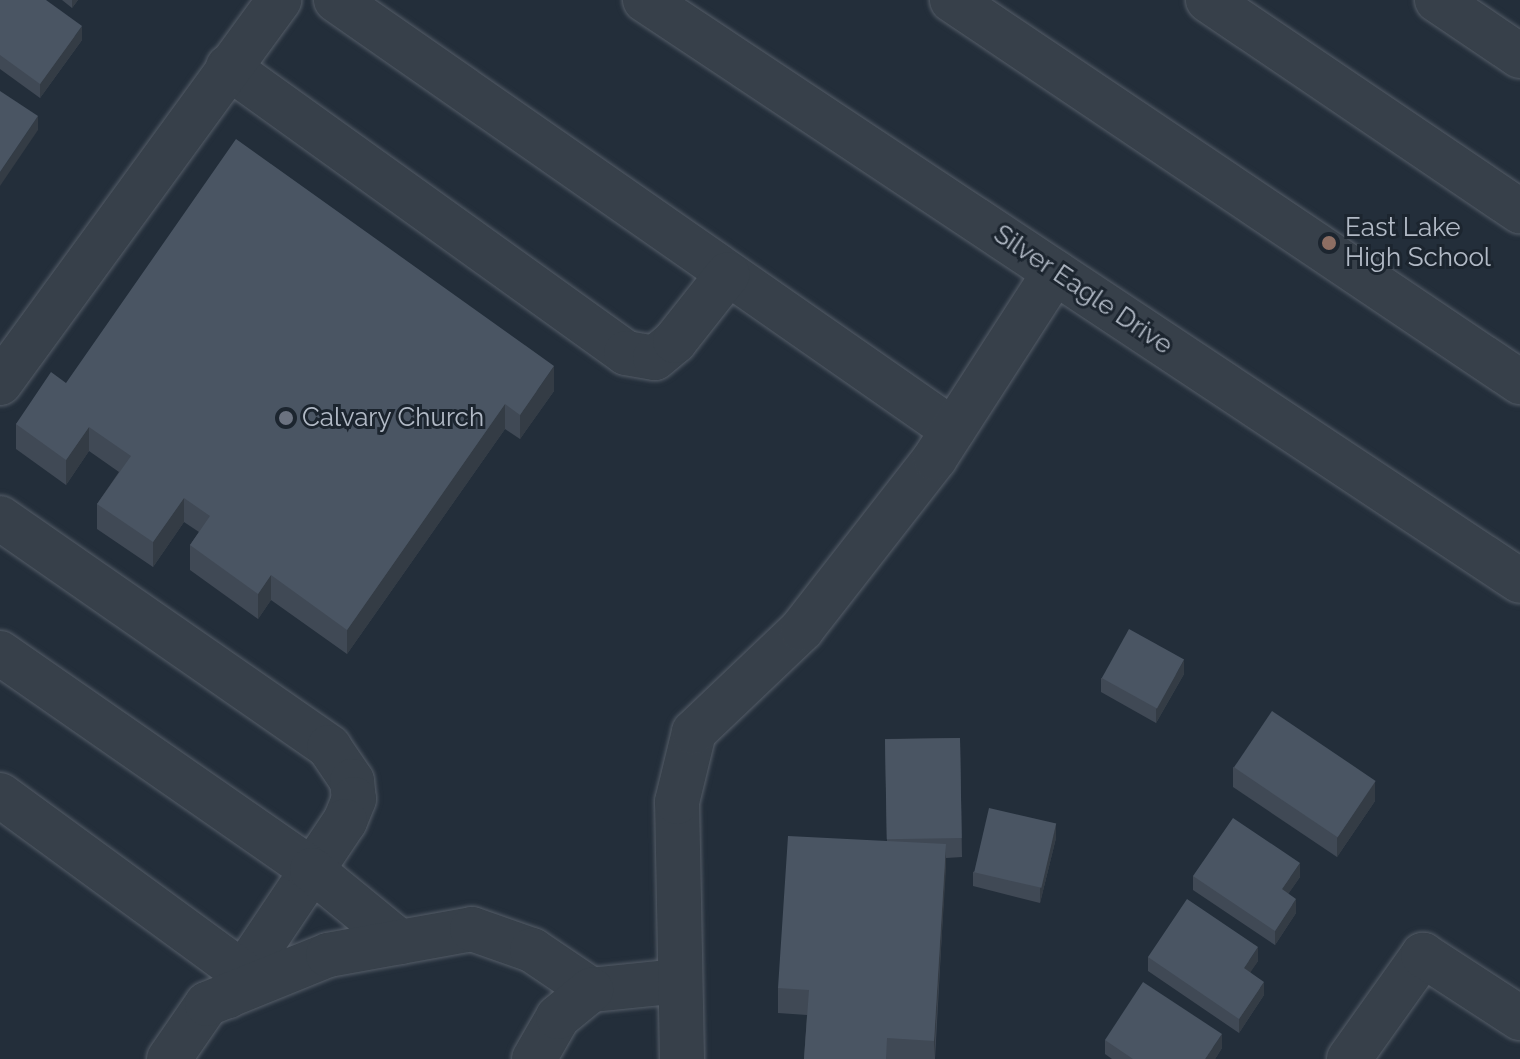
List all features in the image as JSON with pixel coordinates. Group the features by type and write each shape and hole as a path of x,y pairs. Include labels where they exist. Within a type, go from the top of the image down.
{"street":[{"path":"0,383 279,0"},
{"path":"336,0 953,430"},
{"name":"Silver Eagle Drive","path":"645,0 1520,581"},
{"path":"952,0 1520,382"},
{"path":"1208,0 1520,211"},
{"path":"1437,0 1520,56"},
{"path":"228,67 626,353 655,358 675,341 728,274"},
{"path":"682,1059 677,802 694,732 802,629 953,430 1055,272"},
{"path":"0,518 329,747 352,781 354,799 345,821 235,984"},
{"path":"0,653 312,870 400,942"},
{"path":"0,795 235,984"},
{"path":"169,1059 207,1004 235,984 328,955 472,929 532,950 591,990"},
{"path":"1349,1059 1423,955 1520,1018"},
{"path":"534,1059 558,1017 591,990 680,981"}],"building":[{"path":"0,0 46,0 82,26 40,84 0,55"},
{"path":"0,91 38,116 0,172"},
{"name":"Calvary Church","path":"236,139 554,366 520,415 505,404 347,630 271,575 258,594 190,545 210,516 184,498 153,542 97,504 131,456 89,427 66,460 16,424 51,372 66,383"},
{"path":"1129,629 1184,660 1157,709 1102,678"},
{"path":"1272,711 1376,781 1338,837 1234,767"},
{"path":"960,738 962,838 887,839 885,739"},
{"path":"989,808 1056,824 1041,888 974,872"},
{"path":"1233,818 1300,863 1282,889 1296,899 1275,931 1193,876"},
{"path":"788,836 946,844 934,1041 887,1038 886,1059 804,1059 809,990 778,988"},
{"path":"1187,899 1258,947 1244,968 1264,982 1239,1019 1148,957"},
{"path":"1143,982 1222,1034 1205,1059 1133,1059 1105,1040"}],"place":[{"name":"East Lake High School","path":"1329,243"},
{"name":"Calvary Church","path":"286,418"}]}
